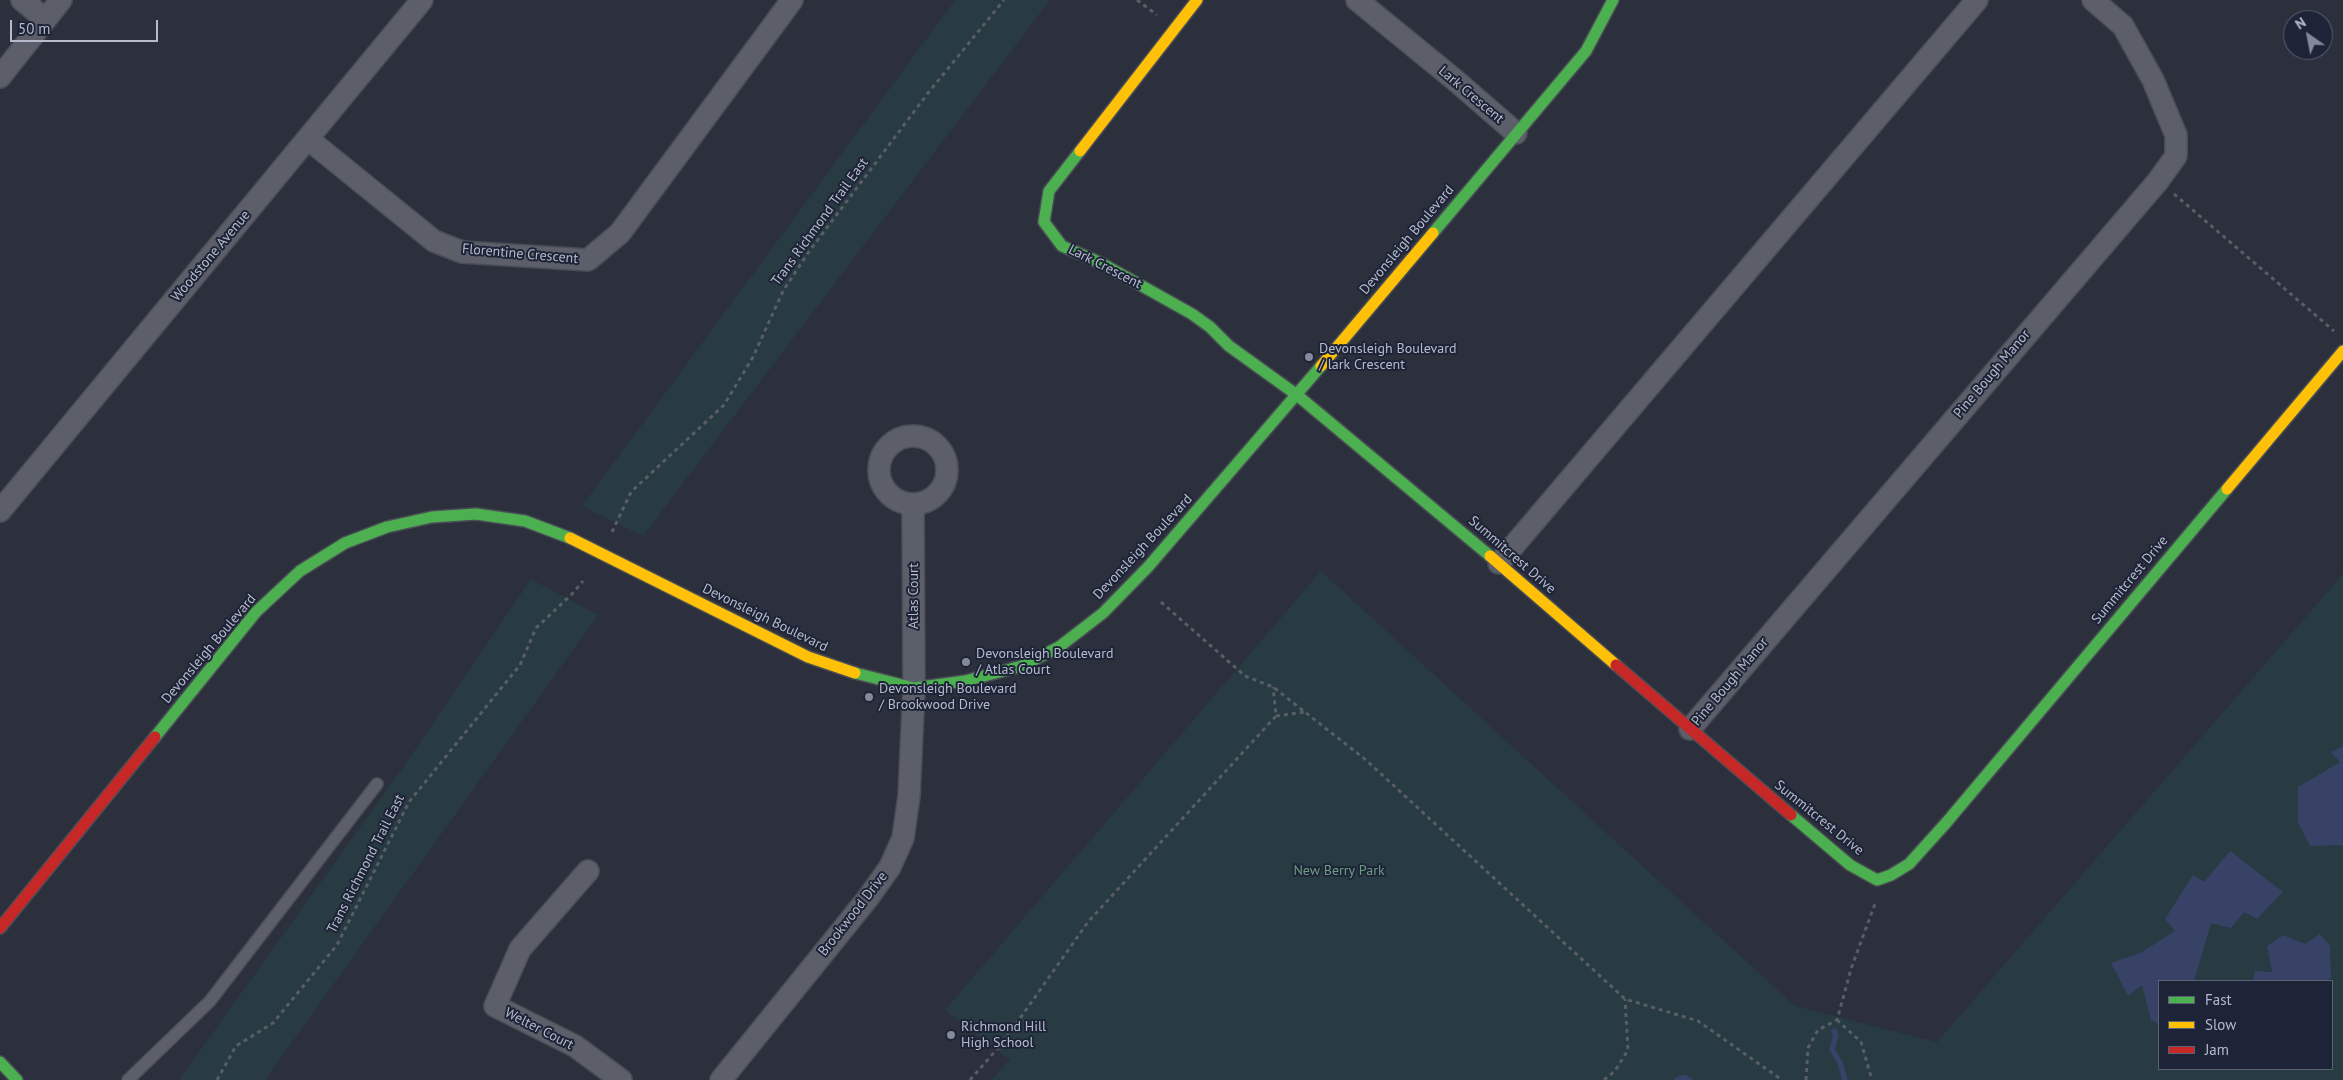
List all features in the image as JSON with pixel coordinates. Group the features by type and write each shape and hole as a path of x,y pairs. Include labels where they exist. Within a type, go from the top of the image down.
{"street":[{"path":"22,0 45,19"},
{"path":"0,77 61,0"},
{"name":"Woodstone Avenue","path":"0,512 422,0"},
{"name":"Florentine Crescent","path":"308,139 434,241 462,252 588,260 620,233 792,0"},
{"name":"Lark Crescent","path":"1197,0 1049,191 1044,222 1062,246 1101,263 1192,314 1210,327 1229,346 1297,394"},
{"name":"Lark Crescent","path":"1357,0 1516,133"},
{"name":"Devonsleigh Boulevard","path":"0,928 256,612 300,571 345,543 387,527 432,516 476,514 525,521 580,542 601,555 808,657 866,677 914,688 965,681 1022,666 1059,647 1103,612 1148,567 1297,394 1586,51 1614,0"},
{"path":"1500,564 1977,0"},
{"name":"Pine Bough Manor","path":"1690,730 2158,181 2176,156 2176,135 2153,80 2123,26 2093,0"},
{"name":"Summitcrest Drive","path":"1297,394 1500,564 1690,730 1850,865 1877,880 1909,864 1946,823 2343,351"},
{"name":"Atlas Court","path":"913,504 914,688"},
{"name":"Brookwood Drive","path":"721,1080 868,898 890,867 903,838 909,796 914,688"},
{"name":"Welter Court","path":"588,871 520,949 495,1006 575,1046 621,1080"},
{"path":"0,1062 17,1080"}],"lane":[{"path":"128,1080 210,1002 377,784"}],"path":[{"name":"Trans Richmond Trail East","path":"612,532 631,492 724,405 753,357 783,291 808,253 928,93 1004,0"},
{"path":"2158,181 2336,332"},
{"name":"Trans Richmond Trail East","path":"217,1080 236,1046 273,1023 337,945 408,802 520,665 536,628 572,594 583,580"},
{"path":"1161,602 1245,676 1272,687 1366,760 1625,999 1698,1021 1782,1080"},
{"path":"1272,687 1276,716"},
{"path":"970,1080 1004,1041 1088,922 1276,716 1305,712"},
{"path":"1806,1080 1808,1048 1818,1030 1836,1020 1851,969 1885,877"},
{"path":"1604,1080 1615,1071 1628,1050 1625,999"},
{"path":"1836,1020 1861,1042 1872,1080"}],"green space":[{"path":"955,0 1050,0 643,536 582,506"},
{"name":"New Berry Park","path":"1321,571 1795,1006 1937,1042 2343,574 2343,1080 991,1080 1010,1060 945,1010"},
{"path":"531,579 598,615 265,1080 179,1080 406,763"}],"water":[{"path":"2343,746 2343,845 2310,846 2298,823 2298,787 2340,762 2331,752"},
{"path":"2230,851 2283,892 2257,919 2244,912 2231,928 2211,923 2194,980 2158,980 2158,1024 2151,1020 2142,985 2128,996 2111,963 2142,952 2175,931 2165,919 2193,875 2204,882"},
{"path":"2320,934 2330,946 2331,978 2327,980 2253,980 2255,971 2272,972 2267,946 2283,935 2305,944"}],"waterway":[{"path":"1834,1031 1836,1036 1832,1049 1840,1063 1845,1080"},
{"path":"1677,1080 1685,1077 1690,1080"}],"traffic: fast":[{"path":"1433,233 1586,51 1613,0"},
{"path":"1080,151 1049,191 1044,222 1062,246 1101,263 1192,314 1210,327 1229,346 1297,395 1490,556"},
{"path":"855,673 914,688 965,681 1022,666 1059,647 1103,613 1148,567 1321,366"},
{"path":"1791,815 1850,865 1877,880 1891,875 1909,864 1946,823 2227,489"},
{"path":"155,737 256,612 300,571 345,543 387,527 432,517 476,514 525,521 570,538"},
{"path":"0,1062 17,1080"}],"traffic: slow":[{"path":"1080,151 1197,0"},
{"path":"1321,366 1433,233"},
{"path":"2227,489 2343,351"},
{"path":"570,538 808,657 855,673"},
{"path":"1490,556 1616,665"}],"traffic: jam":[{"path":"1616,665 1791,815"},
{"path":"0,928 155,737"}],"place":[{"name":"Devonsleigh Boulevard / lark Crescent","path":"1309,357"},
{"name":"Devonsleigh Boulevard / Atlas Court","path":"966,662"},
{"name":"Devonsleigh Boulevard / Brookwood Drive","path":"869,697"},
{"name":"Richmond Hill High School","path":"951,1035"}]}
